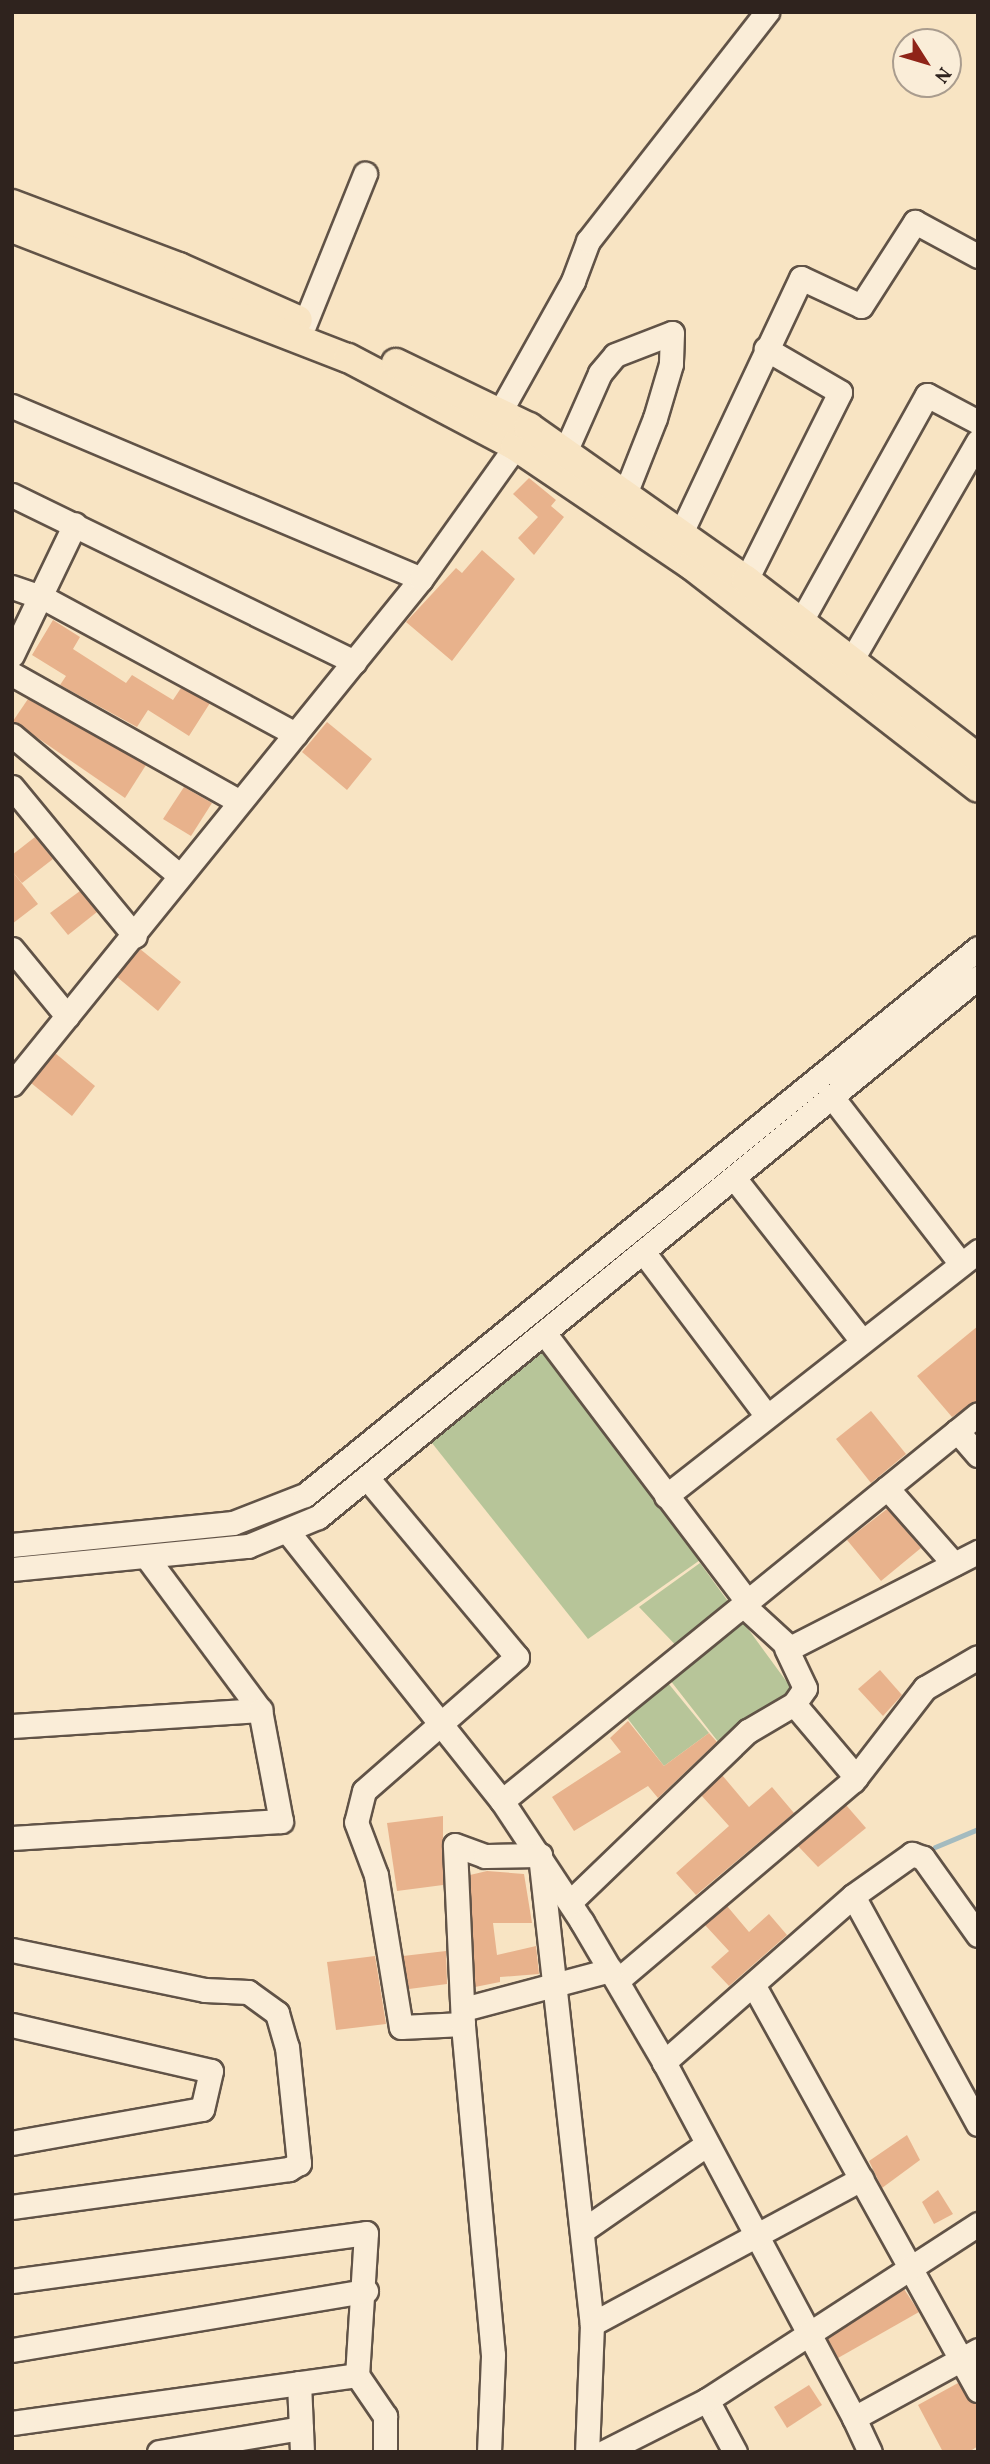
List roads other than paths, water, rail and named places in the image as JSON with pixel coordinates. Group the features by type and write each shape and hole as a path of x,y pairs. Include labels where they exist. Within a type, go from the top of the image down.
{"main road":[{"path":"12,204 179,267 501,410 522,437 978,788"},
{"path":"12,229 348,358 522,437 565,452 746,580 978,758"}],"street":[{"path":"501,410 573,281 588,241 766,12"},
{"path":"304,323 365,174"},
{"path":"680,535 801,278 861,306 915,222 978,256"},
{"path":"565,452 600,373 615,355 672,333 671,364 655,418 625,494"},
{"path":"746,580 840,392 766,349"},
{"path":"800,623 927,395 978,422"},
{"path":"12,406 421,579"},
{"path":"12,1084 135,936 237,801 296,734 421,579 522,437"},
{"path":"851,660 978,441"},
{"path":"12,495 355,662"},
{"path":"12,655 44,598 75,524"},
{"path":"12,587 44,598 296,734"},
{"path":"12,674 237,801"},
{"path":"12,735 180,876"},
{"path":"12,787 135,936"},
{"path":"12,1545 233,1523 304,1495 978,948"},
{"path":"12,949 67,1016"},
{"path":"12,1569 148,1559 248,1546 288,1532 337,1505 735,1180 978,977"},
{"path":"666,1496 969,1257 832,1097"},
{"path":"735,1180 862,1341"},
{"path":"644,1253 767,1416"},
{"path":"545,1334 745,1603 786,1648 805,1688 794,1704 748,1731 570,1902"},
{"path":"502,1801 978,1414"},
{"path":"957,1431 978,1455"},
{"path":"368,1479 517,1657 364,1791 356,1822 376,1875 401,2027 463,2017 552,1986 615,1975 856,1777 925,1688 978,1657"},
{"path":"887,1488 954,1564"},
{"path":"288,1532 502,1801 570,1902 615,1975 756,2237 813,2333 870,2452"},
{"path":"786,1648 978,1552"},
{"path":"12,1838 282,1821 260,1710 148,1559"},
{"path":"794,1704 856,1777"},
{"path":"12,1726 260,1710"},
{"path":"489,2452 493,2355 463,2017 455,1845 485,1856 540,1855"},
{"path":"664,2062 754,1986 853,1896 916,1853 978,1935"},
{"path":"540,1855 552,1986 592,2324 587,2452"},
{"path":"853,1896 978,2124"},
{"path":"12,1950 205,1990 248,1992 277,2013 287,2047 299,2162 289,2169 12,2207"},
{"path":"754,1986 910,2267 969,2355 978,2390"},
{"path":"12,2025 211,2071 202,2109 12,2143"},
{"path":"582,2231 707,2144"},
{"path":"592,2324 861,2179"},
{"path":"604,2452 706,2400 978,2224"},
{"path":"12,2281 361,2232 369,2238 357,2375 386,2416 385,2452"},
{"path":"12,2350 366,2291"},
{"path":"854,2418 969,2355"},
{"path":"12,2423 357,2375"},
{"path":"299,2383 302,2452"},
{"path":"706,2400 735,2452"},
{"path":"159,2452 234,2445 301,2428"}],"waterway":[{"path":"935,1847 978,1829"}]}
